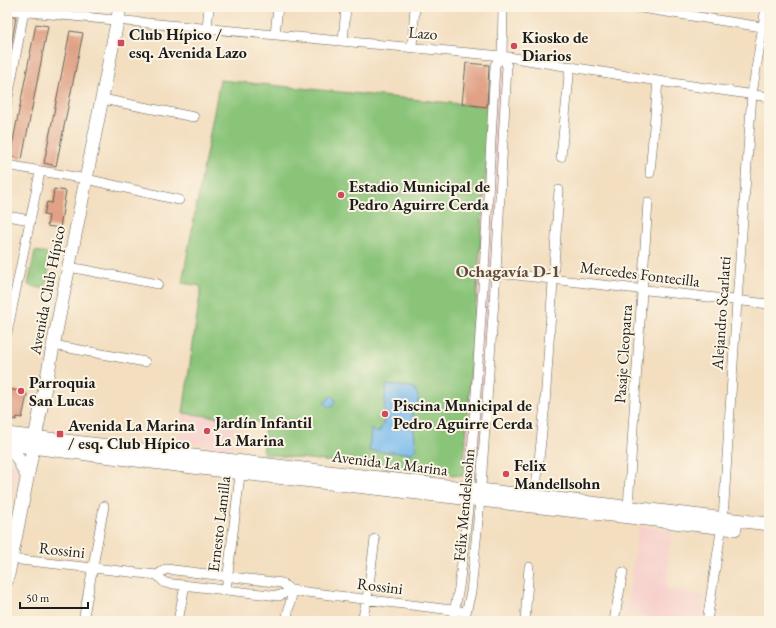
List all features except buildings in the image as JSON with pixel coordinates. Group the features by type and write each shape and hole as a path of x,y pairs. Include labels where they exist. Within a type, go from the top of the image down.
{"street":[{"path":"207,28 209,7"},
{"path":"275,34 278,7"},
{"path":"343,41 346,7"},
{"path":"412,47 415,7"},
{"name":"Félix Mendelssohn","path":"452,621 475,494 496,272 508,66 502,56 503,7"},
{"path":"635,7 762,27"},
{"name":"Alejandro Scarlatti","path":"707,621 722,523 752,94 766,7"},
{"name":"Lazo","path":"7,10 119,13 207,28 502,56 769,97"},
{"path":"7,103 24,11"},
{"name":"Avenida Club Hípico","path":"7,580 119,13"},
{"name":"Félix Mendelssohn","path":"464,621 471,592 484,272 495,65 502,56"},
{"path":"561,156 570,66"},
{"path":"650,173 658,81"},
{"path":"102,99 194,117"},
{"path":"7,166 86,179 179,200"},
{"path":"7,333 40,172"},
{"path":"535,497 545,404 560,190"},
{"name":"Pasaje Cleopatra","path":"628,508 648,202"},
{"path":"7,216 30,220"},
{"path":"69,267 158,284"},
{"name":"Mercedes Fontecilla","path":"484,272 496,272 769,304"},
{"path":"53,345 145,362"},
{"name":"Avenida La Marina","path":"7,434 34,442 324,477 722,523 769,524"},
{"name":"Avenida La Marina","path":"7,445 34,442"},
{"path":"7,445 18,458 27,476"},
{"name":"Ernesto Lamilla","path":"226,590 241,467"},
{"name":"Avenida La Marina","path":"475,494 535,497 577,506 628,508 722,523 769,533"},
{"path":"83,621 104,506"},
{"path":"362,621 367,599 375,539"},
{"name":"Rossini","path":"11,559 157,575 165,582 279,596 291,590"},
{"path":"525,621 529,567"},
{"name":"Rossini","path":"157,575 166,569 228,576 282,583 291,590 467,612"},
{"path":"614,621 623,572"},
{"path":"178,621 185,585"},
{"path":"286,621 291,590"}],"shaded area":[{"path":"493,65 506,67 480,478 464,477"},
{"name":"Jardín Infantil La Marina","path":"183,413 235,419 231,449 179,442"},
{"path":"7,463 18,465 7,530"},
{"path":"639,526 672,531 667,560 670,561 666,589 705,596 701,621 682,621 626,613"}],"green space":[{"name":"Estadio Municipal de Pedro Aguirre Cerda","path":"220,80 491,107 463,476 263,454 265,423 183,413 201,288 200,286 182,283"},
{"path":"35,251 52,254 45,289 28,285"}],"water":[{"path":"386,385 413,387 418,395 418,403 412,410 416,449 412,453 369,451 371,429 379,432 383,425"},
{"path":"332,396 335,398 335,403 332,407 327,406 324,403 329,399 329,397"}],"place":[{"name":"Club Hípico / esq. Avenida Lazo","path":"121,43"},
{"name":"Kiosko de Diarios","path":"514,46"},
{"name":"Estadio Municipal de Pedro Aguirre Cerda","path":"341,195"},
{"name":"Parroquia San Lucas","path":"21,391"},
{"name":"Piscina Municipal de Pedro Aguirre Cerda","path":"385,414"},
{"name":"Jardín Infantil La Marina","path":"207,431"},
{"name":"Avenida La Marina / esq. Club Hípico","path":"60,434"},
{"name":"Felix Mandellsohn","path":"506,474"}],"district":[{"name":"Ochagavía D-1","path":"508,271"}]}
